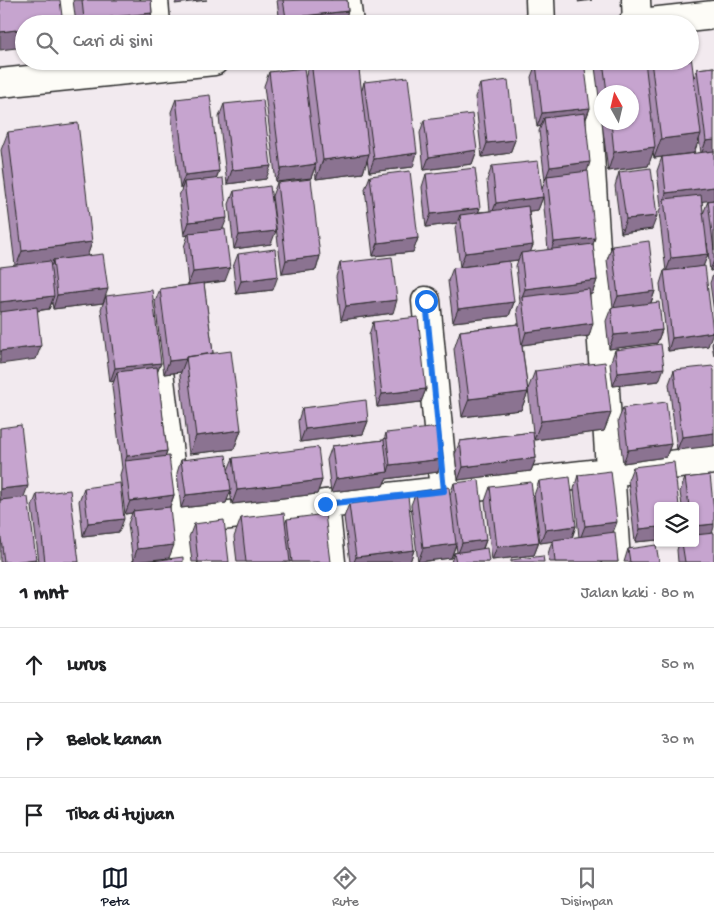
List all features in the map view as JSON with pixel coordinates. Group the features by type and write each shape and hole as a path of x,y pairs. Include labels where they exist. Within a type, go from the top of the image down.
{"street":[{"path":"64,0 65,15"},
{"path":"154,0 155,15"},
{"path":"346,0 348,15"},
{"path":"540,0 541,15"},
{"path":"699,15 714,15"},
{"path":"0,83 61,70"},
{"path":"585,70 616,562"},
{"path":"426,301 444,491"},
{"path":"157,355 182,562"},
{"path":"177,521 714,460"},
{"path":"325,504 331,562"}],"building":[{"path":"0,0 60,0 62,15 15,15 15,30 0,32"},
{"path":"82,0 151,0 152,13 84,15"},
{"path":"283,0 347,0 348,11 313,15 286,15"},
{"path":"714,67 714,140 706,141 697,70"},
{"path":"304,70 316,164 281,169 269,72"},
{"path":"312,70 359,70 369,154 323,160"},
{"path":"537,70 585,70 590,108 542,113"},
{"path":"604,70 646,70 655,147 614,152 612,130 639,130 639,85 606,85"},
{"path":"652,70 693,70 701,134 661,139"},
{"path":"408,77 417,153 374,159 364,82"},
{"path":"508,80 515,140 487,143 480,84"},
{"path":"210,95 219,171 185,175 176,99"},
{"path":"263,100 271,166 232,170 224,104"},
{"path":"585,113 590,162 550,167 544,118"},
{"path":"472,114 477,150 429,157 424,120"},
{"path":"78,123 92,242 22,251 8,132"},
{"path":"714,151 714,187 666,193 662,157"},
{"path":"538,161 543,197 496,203 492,166"},
{"path":"475,168 480,208 431,214 426,174"},
{"path":"651,168 657,216 626,219 619,172"},
{"path":"410,171 418,238 378,243 370,176"},
{"path":"588,171 595,238 554,242 547,176"},
{"path":"223,178 227,218 189,222 184,182"},
{"path":"311,179 320,256 286,260 277,183"},
{"path":"270,186 276,231 239,235 234,191"},
{"path":"701,195 708,254 671,258 664,199"},
{"path":"714,200 714,250 708,201"},
{"path":"528,206 533,245 465,253 460,215"},
{"path":"225,229 230,268 193,272 189,233"},
{"path":"649,241 655,291 618,296 612,246"},
{"path":"593,244 597,280 525,289 521,253"},
{"path":"275,249 278,276 241,281 238,254"},
{"path":"103,254 108,289 57,295 53,260"},
{"path":"392,257 397,300 346,306 340,263"},
{"path":"50,261 54,296 0,302 0,267"},
{"path":"509,261 514,302 458,309 453,268"},
{"path":"705,266 713,332 672,338 664,271"},
{"path":"204,283 213,353 169,361 160,289"},
{"path":"589,289 593,323 526,332 522,297"},
{"path":"152,290 161,363 115,368 106,296"},
{"path":"659,302 662,330 614,335 611,308"},
{"path":"37,307 41,346 0,351 0,312"},
{"path":"418,317 426,389 382,394 373,322"},
{"path":"519,324 528,392 469,399 460,331"},
{"path":"661,344 664,368 618,373 615,350"},
{"path":"231,351 241,430 196,436 186,357"},
{"path":"605,362 611,413 541,421 535,371"},
{"path":"713,366 714,433 682,437 674,370"},
{"path":"157,367 167,451 127,456 117,372"},
{"path":"366,400 368,421 305,429 302,408"},
{"path":"666,402 671,444 628,450 623,408"},
{"path":"21,425 28,486 0,489 0,428"},
{"path":"439,427 443,459 390,465 386,433"},
{"path":"533,432 536,458 463,467 460,441"},
{"path":"384,440 388,472 336,479 332,446"},
{"path":"318,447 322,480 237,490 233,458"},
{"path":"226,455 231,490 186,495 181,460"},
{"path":"169,456 174,495 130,501 125,461"},
{"path":"674,462 679,502 654,502 654,527 640,529 633,467"},
{"path":"611,471 617,522 585,526 578,475"},
{"path":"710,475 714,524 699,526 699,502 688,502 685,478"},
{"path":"570,477 576,526 545,530 539,481"},
{"path":"479,480 486,540 462,543 454,483"},
{"path":"531,482 539,542 497,547 490,487"},
{"path":"120,483 124,519 88,523 84,488"},
{"path":"449,487 456,544 423,548 416,492"},
{"path":"70,490 79,562 45,562 37,494"},
{"path":"408,496 414,550 356,557 349,504"},
{"path":"28,497 36,559 4,562 0,530 0,500"},
{"path":"170,507 174,545 137,549 133,511"},
{"path":"284,513 290,562 246,562 241,518"},
{"path":"325,514 331,562 292,562 287,519"},
{"path":"224,520 229,562 198,562 194,524"},
{"path":"615,532 618,562 555,562 553,540"},
{"path":"714,533 714,562 685,562 683,547 699,547 699,535"},
{"path":"654,545 656,547 659,562 630,562 628,549"},
{"path":"487,548 489,562 456,562 454,553"},
{"path":"543,556 544,562 511,562 511,560"},
{"path":"183,557 183,562 144,562"}],"route":[{"path":"325,504 444,491 426,301"}]}
